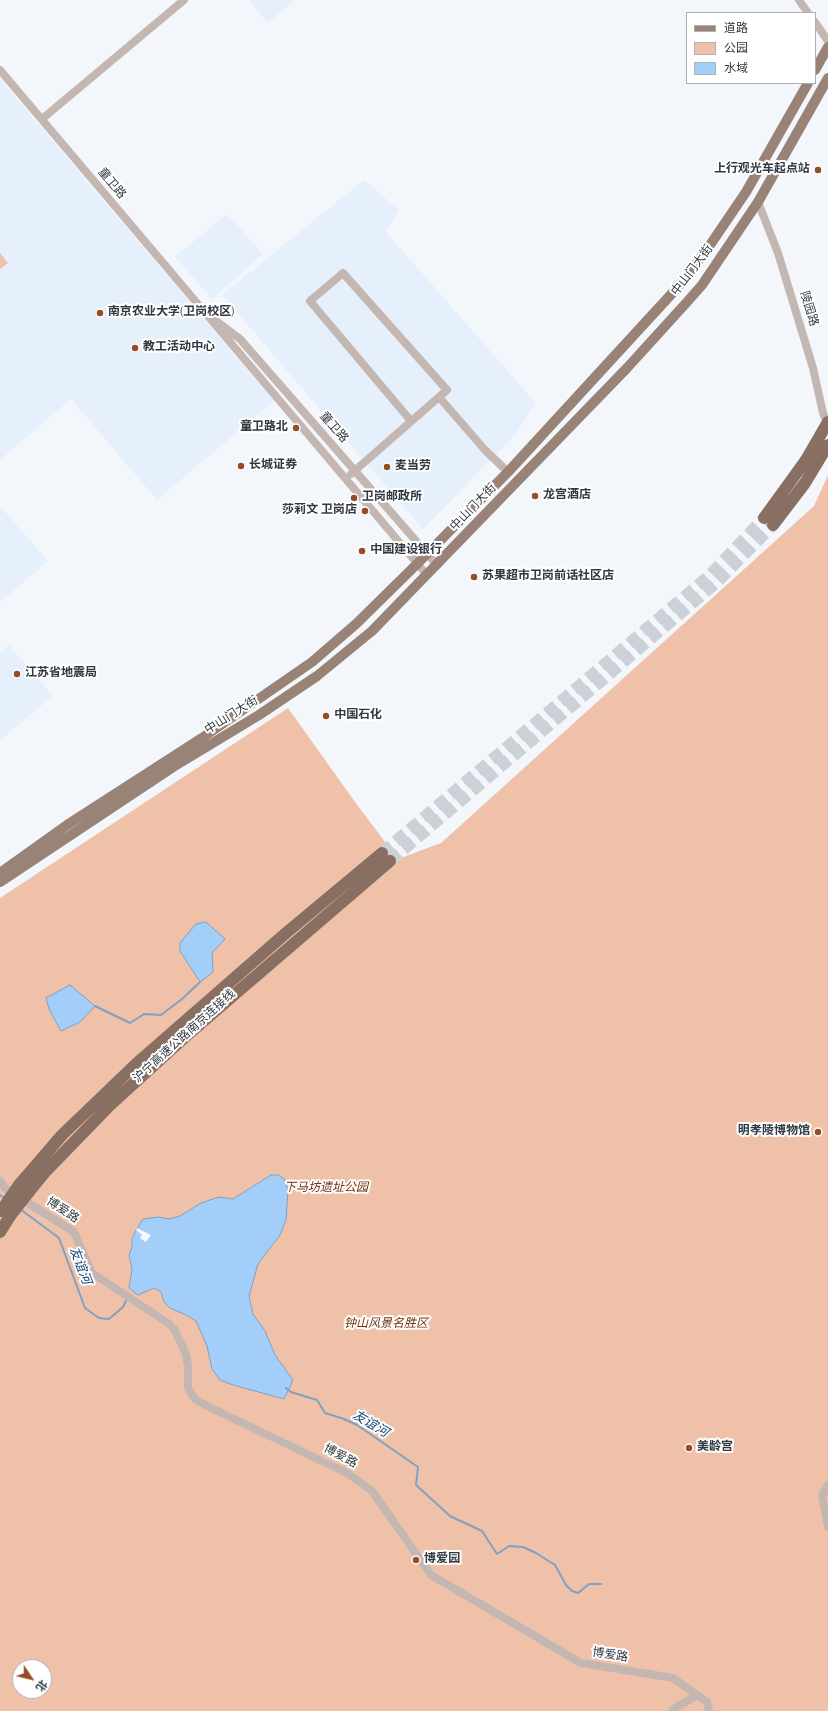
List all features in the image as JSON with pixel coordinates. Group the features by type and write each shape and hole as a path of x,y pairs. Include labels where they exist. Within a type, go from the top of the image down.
{"highway":[{"path":"811,463 827,418"},
{"path":"769,521 811,463 828,445"},
{"name":"沪宁高速公路南京连接线","path":"0,1232 4,1213 24,1189 62,1135 136,1064 286,933 386,857"}],"main road":[{"path":"816,68 828,47"},
{"name":"中山门大街","path":"0,882 173,767 259,715 317,676 372,631 437,566 627,368 702,285 758,202 828,78"},
{"name":"中山门大街","path":"0,873 67,825 202,738 312,662 356,624 427,555 508,472 678,288 706,251 746,192 807,84"},
{"path":"746,192 758,202"}],"street":[{"path":"42,119 184,0"},
{"path":"799,0 807,12"},
{"path":"816,23 828,41"},
{"name":"童卫路","path":"0,70 198,302 204,313 417,564 428,575"},
{"name":"陵园路","path":"758,202 778,253 827,418"},
{"path":"346,479 448,390 344,273 310,302 411,421"},
{"name":"童卫路","path":"204,313 240,339 437,566"},
{"path":"439,397 485,450 508,472"},
{"name":"博爱路","path":"0,1182 6,1189 74,1232 92,1273 168,1323 179,1338 188,1366 188,1388 195,1399 347,1473 372,1491 431,1575 581,1663 673,1678 707,1702 709,1711"},
{"path":"828,1485 822,1496 828,1527"},
{"path":"672,1711 698,1695"}],"shaded area":[{"path":"249,0 295,0 268,23"},
{"name":"南京农业大学(卫岗校区)","path":"0,79 274,401 157,500 71,399 0,460"},
{"path":"364,180 399,210 385,231 536,403 515,435 423,529 222,295"},
{"path":"225,215 232,219 263,254 212,299 175,257"},
{"path":"0,506 48,561 0,602"},
{"name":"江苏省地震局","path":"9,645 53,696 0,740 0,652"}],"green space":[{"path":"0,253 8,263 0,269"},
{"name":"钟山风景名胜区","path":"828,475 828,1711 0,1711 0,898 288,708 398,859 441,843 814,506"}],"water":[{"path":"206,922 225,939 212,953 213,972 200,982 180,951 180,943 196,924"},
{"path":"70,985 95,1006 80,1022 61,1031 49,1009 46,998"},
{"path":"271,1175 278,1175 284,1179 288,1190 286,1220 280,1235 258,1264 249,1296 253,1314 265,1331 275,1355 293,1380 284,1399 220,1380 212,1369 207,1346 196,1321 170,1308 164,1302 161,1292 154,1288 138,1295 129,1288 132,1269 129,1255 132,1247 132,1239 143,1219 158,1217 169,1219 180,1216 201,1203 219,1197 233,1199"}],"pier":[{"path":"137,1228 151,1235 146,1242 140,1238 142,1235 136,1230"}],"waterway":[{"path":"95,1006 130,1023 144,1014 161,1015 182,999 200,982"},
{"name":"友谊河","path":"0,1195 5,1198"},
{"name":"友谊河","path":"20,1209 59,1238 85,1308 99,1318 109,1319 123,1307 127,1299"},
{"name":"友谊河","path":"286,1388 291,1392 317,1400 325,1413 357,1425 418,1467 416,1485 450,1516 482,1531 497,1554 509,1546 523,1547 536,1553 555,1565 566,1585 572,1591 578,1593 589,1584 601,1584"}],"tunnel":[{"path":"382,853 710,575 764,518"},
{"path":"390,861 717,582 773,525"}],"place":[{"name":"上行观光车起点站","path":"818,170"},
{"name":"南京农业大学(卫岗校区)","path":"100,313"},
{"name":"教工活动中心","path":"135,348"},
{"name":"童卫路北","path":"296,428"},
{"name":"长城证券","path":"241,466"},
{"name":"麦当劳","path":"387,467"},
{"name":"龙宫酒店","path":"535,496"},
{"name":"卫岗邮政所","path":"354,498"},
{"name":"莎莉文 卫岗店","path":"365,511"},
{"name":"中国建设银行","path":"362,551"},
{"name":"苏果超市卫岗前话社区店","path":"474,577"},
{"name":"江苏省地震局","path":"17,674"},
{"name":"中国石化","path":"326,716"},
{"name":"明孝陵博物馆","path":"818,1132"},
{"name":"美龄宫","path":"689,1448"},
{"name":"博爱园","path":"416,1560"}],"park label":[{"name":"下马坊遗址公园","path":"326,1189"}]}
